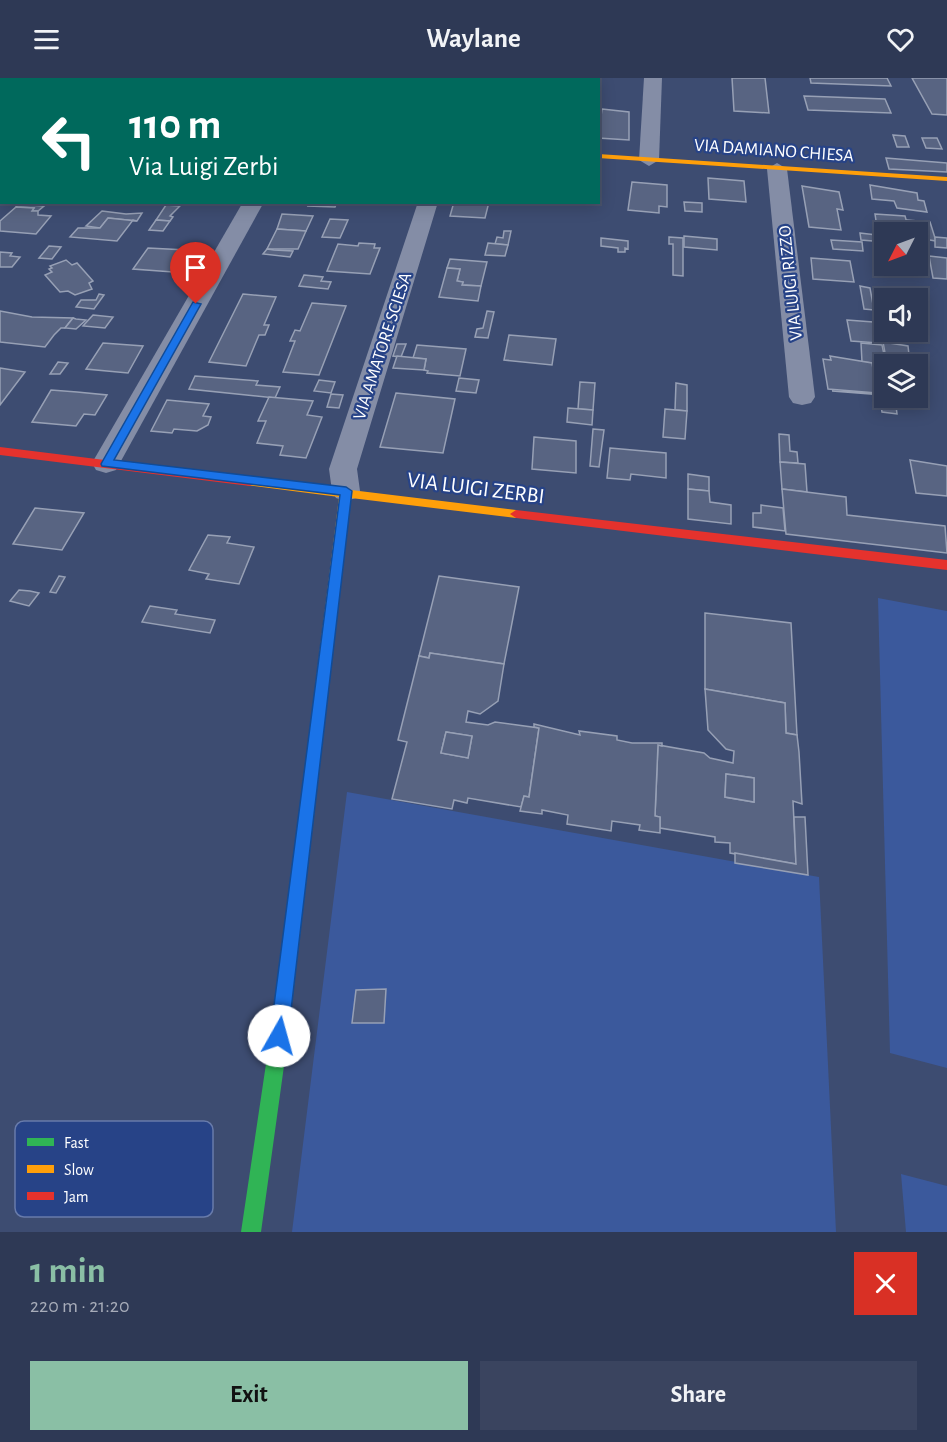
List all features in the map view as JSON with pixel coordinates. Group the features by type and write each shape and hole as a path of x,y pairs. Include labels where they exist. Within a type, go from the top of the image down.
{"street":[{"path":"649,160 653,78"},
{"name":"VIA DAMIANO CHIESA","path":"600,156 947,179"},
{"name":"VIA LUIGI RIZZO","path":"777,169 802,397"},
{"path":"106,464 254,204"},
{"name":"VIA AMATORE SCIESA","path":"346,491 343,469 427,204"},
{"name":"VIA LUIGI ZERBI","path":"0,451 346,491 718,540 947,565"},
{"path":"252,1232 279,1036 346,491"}],"shaded area":[{"path":"878,598 947,611 947,1068 890,1053"},
{"path":"347,792 819,877 836,1232 292,1232"},
{"path":"901,1174 947,1186 947,1232 906,1232"}],"building":[{"path":"732,78 765,78 769,113 734,111"},
{"path":"810,78 887,78 891,86 811,83"},
{"path":"912,78 947,78 947,115 932,114"},
{"path":"804,96 885,99 891,113 808,110"},
{"path":"602,109 629,112 629,140 600,138"},
{"path":"893,135 905,136 909,147 897,147"},
{"path":"922,138 937,138 942,149 926,148"},
{"path":"886,158 947,163 947,172 889,169"},
{"path":"708,178 744,181 746,202 709,199"},
{"path":"632,182 667,185 667,207 659,206 659,213 628,210"},
{"path":"870,185 917,193 918,200 924,201 927,212 897,208 894,201 872,199"},
{"path":"802,186 839,192 843,210 837,209 841,230 809,227"},
{"path":"684,202 702,203 702,212 685,211"},
{"path":"18,204 44,206 38,211 32,211 34,208 16,207"},
{"path":"309,204 336,204 335,207 308,206"},
{"path":"453,204 488,204 485,218 450,216"},
{"path":"166,205 180,206 170,216 173,217 170,221 156,220"},
{"path":"16,207 34,208 32,211 38,211 38,215 51,216 36,234 0,231 0,221"},
{"path":"102,211 142,213 137,221 108,218 100,228 86,226"},
{"path":"282,214 313,216 306,231 277,229"},
{"path":"875,214 905,216 907,222 876,222"},
{"path":"108,218 133,221 117,241 70,237 78,228 100,228"},
{"path":"330,219 348,220 340,238 322,237"},
{"path":"156,220 170,221 163,231 149,230"},
{"path":"907,220 930,222 936,241 928,240 928,222 907,222"},
{"path":"277,229 306,231 298,249 267,249"},
{"path":"504,231 511,231 508,245 495,244 497,237 503,238"},
{"path":"860,233 874,235 874,241 861,240"},
{"path":"684,236 717,239 717,250 684,247"},
{"path":"669,237 683,238 683,276 673,275 673,244 669,244"},
{"path":"935,237 947,238 947,248 935,247"},
{"path":"601,238 628,241 628,249 625,248 625,252 618,252 618,248 601,246"},
{"path":"831,240 862,242 863,251 833,249"},
{"path":"359,243 375,244 374,248 380,248 370,274 327,271 338,244 358,246"},
{"path":"488,243 508,245 505,256 485,255"},
{"path":"49,246 61,247 52,259 39,258"},
{"path":"148,248 186,250 173,272 133,269"},
{"path":"267,249 293,251 290,257 263,254"},
{"path":"0,252 12,253 10,256 20,257 12,267 0,267"},
{"path":"929,256 947,258 947,279 933,278"},
{"path":"811,258 850,261 854,282 813,279"},
{"path":"450,259 487,262 481,286 462,285 463,282 457,281 460,269 447,268"},
{"path":"66,260 72,265 77,263 93,281 89,283 92,289 75,295 68,291 60,292 45,275 52,272 49,269 52,268 50,266"},
{"path":"447,268 460,269 457,281 463,282 462,285 481,286 478,301 439,297"},
{"path":"304,275 323,277 321,281 331,282 328,289 299,286"},
{"path":"860,286 870,288 874,310 864,309"},
{"path":"99,294 104,295 94,309 76,307 81,300 96,300"},
{"path":"243,294 276,297 264,325 269,325 265,335 259,335 246,366 209,362"},
{"path":"312,303 346,306 319,375 283,372 295,341 290,341 295,330 300,331"},
{"path":"0,311 32,317 73,318 65,328 61,328 54,335 45,347 0,342"},
{"path":"487,311 494,312 488,338 475,337 477,329 483,328"},
{"path":"93,315 113,317 105,328 83,326"},
{"path":"73,318 86,320 76,329 65,328"},
{"path":"847,320 873,322 874,342 878,343 851,341"},
{"path":"509,335 556,339 552,365 504,360"},
{"path":"883,342 908,346 909,354 885,354"},
{"path":"103,343 143,346 128,373 86,369"},
{"path":"861,343 882,345 884,354 874,354 874,375 872,363 862,362"},
{"path":"397,344 406,344 401,357 393,356"},
{"path":"417,345 466,349 460,376 427,373 428,371 424,370 426,359 413,358"},
{"path":"397,356 426,359 424,370 393,368"},
{"path":"830,356 872,363 874,393 828,389 823,359 831,360"},
{"path":"58,362 68,363 60,374 50,374"},
{"path":"0,368 25,372 0,405"},
{"path":"195,376 258,381 256,385 280,387 275,398 189,389"},
{"path":"459,378 479,380 476,393 456,391"},
{"path":"319,380 335,382 331,393 314,391"},
{"path":"580,382 595,383 593,410 578,409"},
{"path":"676,383 687,385 687,411 675,410"},
{"path":"51,390 107,395 95,415 84,414 76,426 32,422"},
{"path":"832,391 874,393 874,394"},
{"path":"396,393 455,399 443,453 380,447"},
{"path":"331,394 343,395 339,408 327,407"},
{"path":"269,397 313,401 307,415 322,417 306,458 280,455 283,446 257,443 266,421 258,421"},
{"path":"167,400 209,404 203,416 211,417 208,425 197,431 174,429 172,433 151,431"},
{"path":"568,408 593,410 592,425 567,422"},
{"path":"881,408 896,408 897,414 882,412"},
{"path":"665,409 687,411 685,439 663,437"},
{"path":"593,429 604,430 599,467 590,466"},
{"path":"779,434 789,435 790,451 797,452 798,463 780,462"},
{"path":"534,437 576,441 576,473 532,469"},
{"path":"610,448 666,453 666,478 631,474 630,480 607,478"},
{"path":"910,460 947,466 947,496 916,493"},
{"path":"780,462 805,464 807,492 782,489"},
{"path":"688,474 709,477 709,491 688,489"},
{"path":"688,489 709,491 710,502 731,505 731,524 688,519"},
{"path":"782,489 846,497 847,515 945,526 947,553 786,534"},
{"path":"761,505 783,508 785,531 753,527 753,513 761,513"},
{"path":"35,508 84,513 62,550 13,544"},
{"path":"208,535 230,537 227,543 254,547 239,584 206,579 209,574 189,570"},
{"path":"59,576 65,577 56,593 50,592"},
{"path":"439,576 519,587 504,664 430,653 429,658 419,656"},
{"path":"19,590 39,593 29,606 10,601"},
{"path":"150,606 177,610 175,614 215,620 210,633 142,622"},
{"path":"705,613 791,623 797,735 786,733 785,703 705,689"},
{"path":"430,653 504,664 498,701 480,714 468,711 466,722 488,725 495,722 539,728 529,797 524,796 521,807 468,798 467,803 454,800 452,809 392,799 407,742 398,740 419,656 429,658","holes":["446,732 472,736 468,758 441,753"]},
{"path":"705,689 785,703 786,733 797,735 799,752 802,804 793,801 796,864 730,853 730,843 715,842 715,837 660,828 660,817 655,816 658,745 704,753 710,758 733,763 734,751 726,749 708,730","holes":["726,774 754,778 754,802 725,797"]},
{"path":"534,724 580,735 579,731 617,736 617,740 632,743 662,743 662,746 658,745 655,816 660,817 660,833 639,830 640,825 612,821 611,831 567,824 568,815 542,810 542,814 520,811 524,796 529,797 539,728 534,727"},
{"path":"446,732 472,736 468,758 441,753"},
{"path":"726,774 754,778 754,802 725,797"},
{"path":"794,817 805,817 808,875 735,863 735,853 796,864"},
{"path":"386,989 384,1023 352,1023 356,990"}],"traffic: fast":[{"path":"251,1232 279,1037 319,712"}],"traffic: slow":[{"path":"600,156 947,179"},
{"path":"250,482 516,514"},
{"path":"319,712 346,491"}],"traffic: jam":[{"path":"0,451 250,482"},
{"path":"516,514 947,565"}],"route":[{"path":"196,304 106,464 346,491 279,1036"}]}
